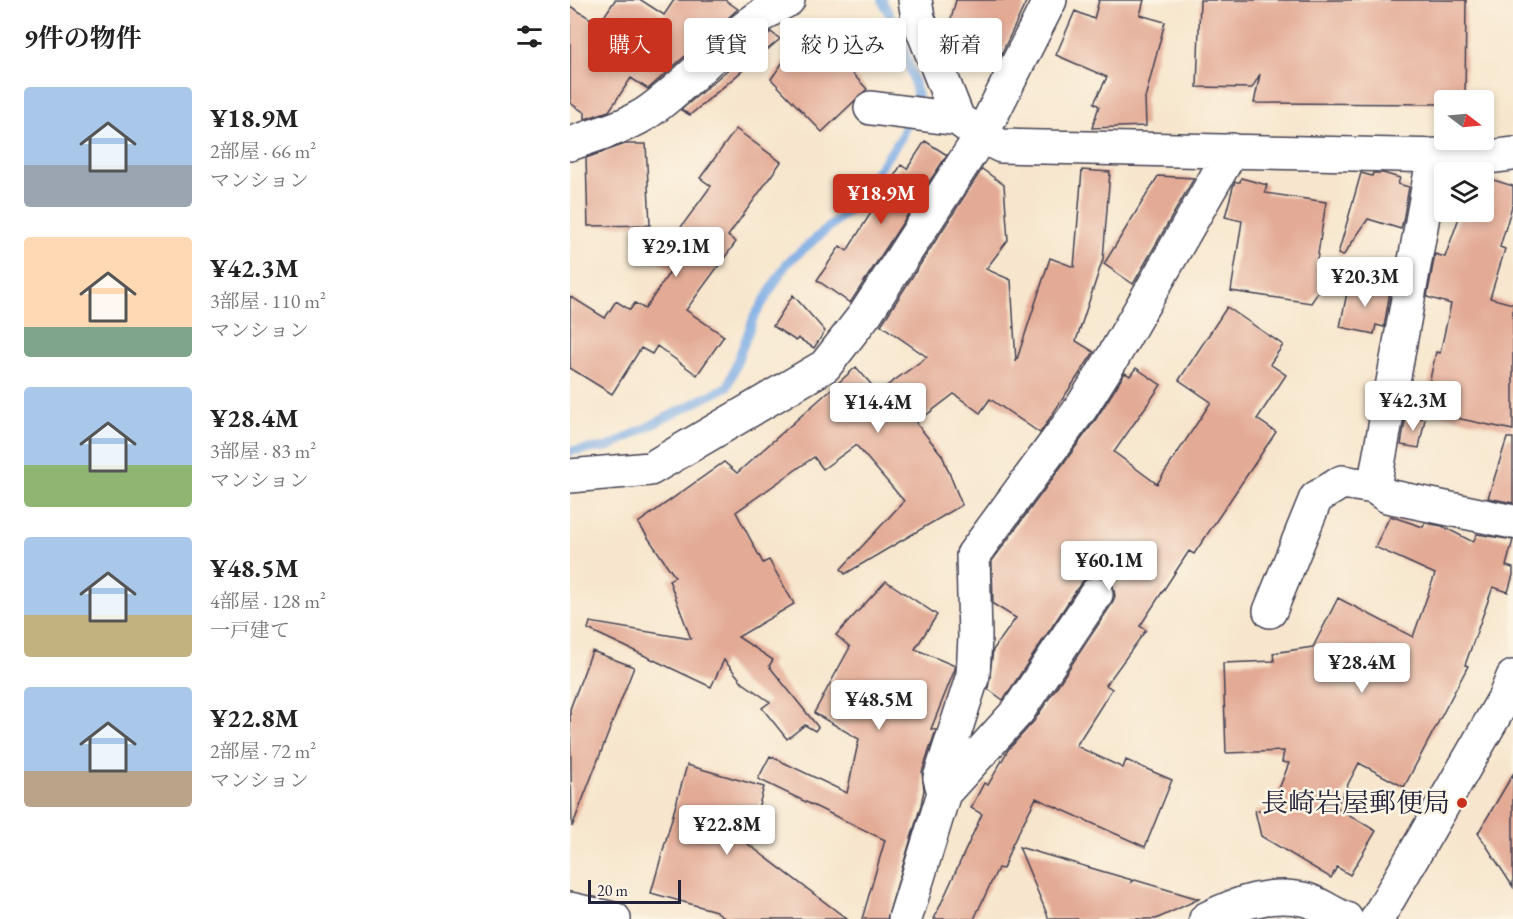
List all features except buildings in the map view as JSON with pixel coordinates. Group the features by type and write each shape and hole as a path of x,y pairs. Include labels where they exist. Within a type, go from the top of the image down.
{"street":[{"path":"570,144 649,112 676,91 726,45 777,5 788,0"},
{"path":"915,0 918,18 969,128"},
{"path":"570,476 651,469 825,366 866,313 969,128 1050,0"},
{"path":"871,108 969,128 1002,146 1489,157 1513,154"},
{"path":"944,793 940,778 973,675 975,637 973,555 1081,408 1113,357 1232,150"},
{"path":"1374,487 1434,155"},
{"path":"1270,611 1316,498 1342,482 1374,487 1387,496 1513,522"},
{"path":"905,919 944,793 1018,711 1096,594"},
{"path":"1377,919 1504,699 1513,678"},
{"path":"1206,919 1247,902 1280,897 1308,900 1346,919"},
{"path":"570,909 614,919"}],"waterway":[{"path":"570,451 608,447 728,386 754,317 787,263 847,212 901,138 917,94 902,40 882,0"}],"place":[{"name":"長崎岩屋郵便局","path":"1462,803"}]}
